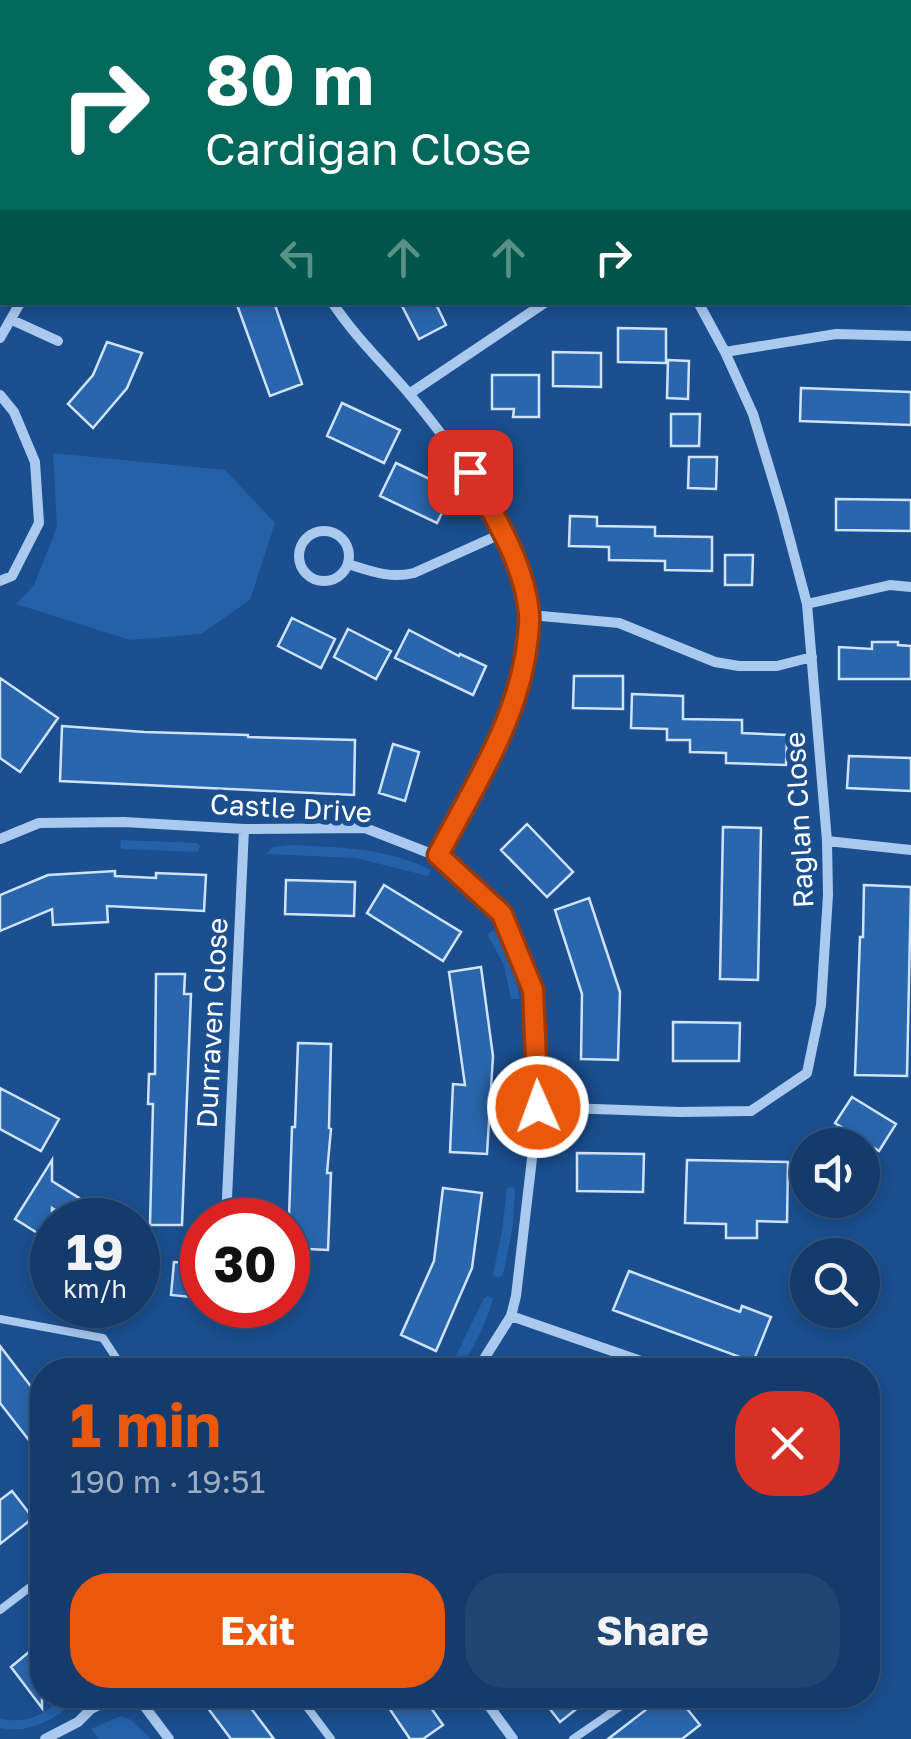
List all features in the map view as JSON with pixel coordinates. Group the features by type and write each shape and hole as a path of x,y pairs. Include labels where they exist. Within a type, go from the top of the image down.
{"street":[{"path":"0,338 19,305"},
{"path":"334,305 470,472 504,533 530,615 524,666 509,713 492,754 438,855"},
{"path":"409,394 542,305"},
{"name":"Raglan Close","path":"538,1107 751,1111 807,1073 821,1005 828,896 827,841 806,604 752,414 700,305"},
{"path":"12,320 58,341"},
{"path":"724,352 836,334 911,336"},
{"path":"0,394 14,412 36,462 39,523 12,576 0,582"},
{"path":"331,532 344,540 348,564 338,577 313,578 302,567 300,550 308,536 331,532"},
{"path":"348,564 386,576 400,576 504,533"},
{"path":"806,604 890,584 911,587"},
{"path":"530,615 619,623 715,662 739,666 777,666 812,658"},
{"name":"Castle Drive","path":"0,839 39,823 365,828 438,855 502,914 533,990 538,1107 511,1316 485,1358"},
{"name":"Dunraven Close","path":"227,1198 244,829"},
{"path":"827,841 911,850"},
{"path":"511,1316 632,1358"},
{"path":"45,1739 78,1722 93,1708"},
{"path":"146,1708 169,1739"},
{"path":"490,1708 513,1739"}],"lane":[{"path":"0,1319 103,1338 116,1358"},
{"path":"0,1610 30,1587"},
{"path":"308,1708 331,1739"},
{"path":"574,1739 618,1708"}],"shaded area":[{"path":"53,453 225,470 275,523 250,600 201,634 130,640 16,604 34,585 57,527"},
{"path":"121,840 200,846 198,852 122,849"},
{"path":"273,847 380,853 431,870 428,876 356,858 266,854"},
{"path":"494,930 512,959 520,999 511,999 504,965 487,934"},
{"path":"513,1187 513,1225 503,1275 498,1278 493,1274 507,1188"},
{"path":"484,1298 493,1299 487,1318 466,1358 455,1358"},
{"path":"67,1708 35,1726 0,1728 0,1719 30,1718"},
{"path":"121,1716 151,1739 99,1739 91,1729"}],"building":[{"path":"237,305 275,305 302,384 270,396"},
{"path":"402,305 436,305 446,325 419,339"},
{"path":"618,328 666,329 666,363 618,362"},
{"path":"107,342 142,353 127,388 93,428 68,404 93,375"},
{"path":"553,352 601,353 601,387 553,386"},
{"path":"668,360 689,361 688,399 667,398"},
{"path":"492,375 539,375 539,417 513,417 514,409 492,409"},
{"path":"801,388 911,392 911,425 800,421"},
{"path":"342,403 400,430 384,463 327,436"},
{"path":"671,414 700,414 699,446 671,446"},
{"path":"689,457 717,457 716,489 688,488"},
{"path":"396,463 453,490 437,523 380,496"},
{"path":"836,499 911,500 911,531 836,530"},
{"path":"570,516 597,517 597,526 655,527 655,536 712,537 712,571 665,570 665,561 609,560 609,547 569,546"},
{"path":"725,555 753,555 752,585 725,585"},
{"path":"292,618 335,639 321,668 278,646"},
{"path":"348,629 391,651 376,679 334,657"},
{"path":"409,630 486,666 473,695 395,658"},
{"path":"872,642 911,646 911,679 839,679 839,647 872,649"},
{"path":"574,676 623,676 623,709 573,708"},
{"path":"0,678 58,718 20,772 0,758"},
{"path":"632,694 683,696 683,719 742,720 742,733 787,735 786,765 726,763 726,753 690,752 690,740 667,740 667,729 631,728"},
{"path":"62,726 355,740 354,795 60,781"},
{"path":"393,744 419,752 405,801 379,793"},
{"path":"849,756 911,758 911,791 847,788"},
{"path":"527,824 573,872 547,897 501,850"},
{"path":"723,827 761,828 758,980 720,979"},
{"path":"115,871 115,876 156,878 156,873 206,875 204,911 107,906 108,922 53,925 52,909 0,931 0,895 48,875"},
{"path":"286,880 355,882 354,916 285,914"},
{"path":"384,885 461,932 443,961 367,913"},
{"path":"864,885 911,887 907,1076 855,1075"},
{"path":"589,898 620,992 618,1060 581,1059 582,994 555,910"},
{"path":"481,967 493,1056 487,1154 450,1152 453,1084 465,1085 449,972"},
{"path":"156,974 185,974 184,994 191,994 180,1225 160,1225 160,1198 151,1198 153,1104 148,1104 149,1074 155,1074"},
{"path":"673,1022 740,1023 739,1061 673,1061"},
{"path":"298,1043 331,1044 328,1250 310,1249 310,1198 290,1198"},
{"path":"0,1088 59,1119 41,1151 0,1129"},
{"path":"852,1097 896,1124 880,1149 880,1128 843,1128 835,1123"},
{"path":"577,1153 644,1154 643,1192 577,1191"},
{"path":"52,1160 52,1181 79,1198 30,1198 30,1228 15,1219"},
{"path":"687,1160 788,1162 787,1222 757,1221 757,1238 726,1238 726,1224 685,1223"},
{"path":"443,1188 482,1193 472,1268 436,1351 401,1335 434,1261"},
{"path":"174,1262 180,1262 180,1296 171,1295"},
{"path":"629,1271 740,1312 742,1306 771,1317 755,1358 742,1358 613,1310"},
{"path":"0,1346 30,1385 30,1442 0,1403"},
{"path":"12,1491 30,1514 30,1520 0,1544 0,1500"},
{"path":"30,1651 30,1692 11,1667"},
{"path":"208,1708 251,1708 274,1739 231,1739"},
{"path":"389,1708 431,1708 443,1725 423,1739 410,1739"},
{"path":"549,1708 578,1708 560,1722"},
{"path":"648,1708 686,1708 700,1725 682,1739 608,1739"}],"route":[{"path":"470,472 504,533 530,615 524,666 509,713 492,754 438,855 502,914 533,990 538,1107"}]}
